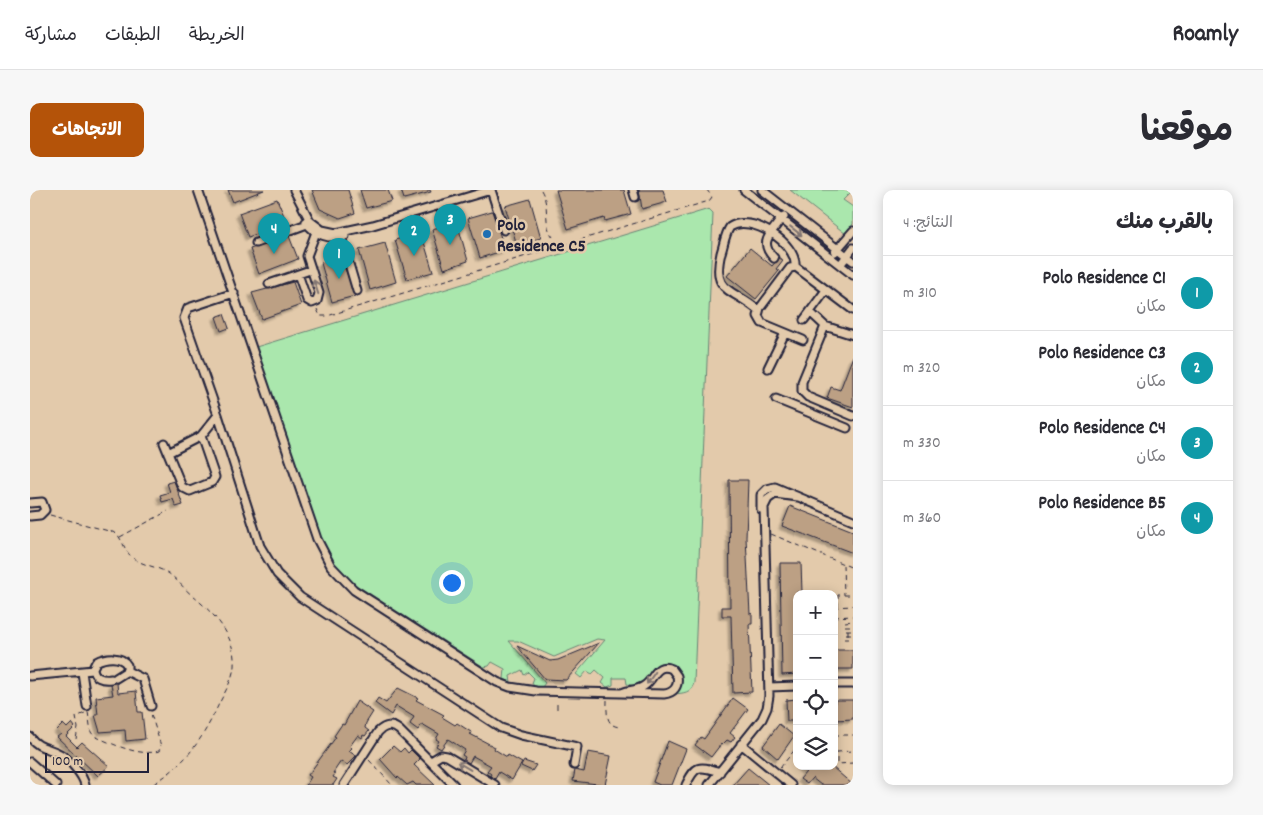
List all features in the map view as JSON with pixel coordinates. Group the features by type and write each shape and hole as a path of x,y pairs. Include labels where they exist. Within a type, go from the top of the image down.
{"street":[{"path":"198,190 316,539 338,575 362,596 497,682 523,690 667,693 676,687 677,676 672,669 662,667 656,670 644,686 624,692"},
{"path":"295,193 310,221 327,231 341,233 491,190 504,230"},
{"path":"744,190 853,275"},
{"path":"762,190 850,259"},
{"path":"295,193 301,214 307,224 316,232 325,236 341,237 373,225"},
{"path":"774,258 765,247 787,210"},
{"path":"759,310 723,286 719,279 717,269 727,231 734,224 743,223 772,233 793,254 795,267 853,310"},
{"path":"256,243 307,224"},
{"path":"830,258 838,249 850,241 853,231"},
{"path":"298,274 307,300 315,302 319,295 310,270 307,252 316,232"},
{"path":"341,237 357,291"},
{"path":"840,265 850,259 853,248"},
{"path":"795,267 788,269 759,310 759,318 762,324 803,340"},
{"path":"269,284 310,270"},
{"path":"804,320 826,290"},
{"path":"234,293 192,306 184,314 185,322 218,415 260,546 277,574 288,586 309,602 501,728 577,747 574,765"},
{"path":"810,312 825,326 853,334"},
{"path":"825,326 801,385 802,391 808,397 853,416"},
{"path":"768,368 785,333"},
{"path":"803,410 808,397"},
{"path":"776,399 847,428"},
{"path":"168,453 201,436 218,415"},
{"path":"164,443 184,489 190,491 209,483 214,479 215,474 201,436"},
{"path":"709,785 765,714 768,702 762,517 764,504 773,495 781,493 798,497 853,520"},
{"path":"30,503 42,502 45,506 44,513 30,516"},
{"path":"93,670 94,665 99,660 118,658 126,662 127,671"},
{"path":"93,670 100,678 114,678 127,671"},
{"path":"30,676 93,670"},
{"path":"127,671 143,679 150,706"},
{"path":"82,672 87,709"},
{"path":"838,684 853,684"},
{"path":"769,687 793,686"},
{"path":"344,785 381,728 391,726 399,730 454,785"},
{"path":"30,737 39,747 64,757 82,778 84,785"},
{"path":"741,744 791,785"},
{"path":"431,761 441,755 447,756 495,785"},
{"path":"30,762 56,785"},
{"path":"686,785 693,771 697,768 703,767 720,772"}],"path":[{"path":"541,190 547,203 547,227 553,237"},
{"path":"317,308 320,316 327,316 709,201 712,197 708,190"},
{"path":"120,537 168,511"},
{"path":"44,513 113,532 120,537 131,556 143,564 169,574 215,615 224,628 234,666 229,684 199,743 179,767 152,785"},
{"path":"763,531 853,568"},
{"path":"843,564 844,595"},
{"path":"838,595 853,595"},
{"path":"838,607 853,606"},
{"path":"848,639 847,622 849,616"},
{"path":"838,617 853,616"},
{"path":"847,622 853,621"},
{"path":"847,626 853,626"},
{"path":"848,630 853,630"},
{"path":"847,634 853,634"},
{"path":"844,639 853,639"},
{"path":"557,708 558,691"},
{"path":"607,692 607,718 612,725 620,727"},
{"path":"76,739 76,717 87,709 91,732 94,736 134,751 159,752 161,748 152,714"},
{"path":"838,735 853,735"},
{"path":"838,751 853,751"},
{"path":"776,772 793,752"},
{"path":"363,754 392,785"},
{"path":"838,764 853,763"}],"green space":[{"path":"790,190 853,190 843,200 853,207 853,224 846,234"},
{"path":"709,209 713,213 694,683 691,689 684,693 674,694 680,683 663,664 655,668 636,686 627,684 626,678 613,678 613,685 607,687 602,683 605,678 596,670 592,674 587,671 581,678 576,674 605,640 597,639 554,657 518,641 509,641 545,683 542,687 534,686 532,683 534,678 528,672 524,675 522,670 510,676 511,682 504,679 505,669 492,662 489,666 484,667 350,581 334,563 318,532 256,347"}],"building":[{"path":"228,190 264,190 233,202"},
{"path":"312,190 348,190 355,213 340,218 320,209"},
{"path":"360,190 388,190 392,201 366,208"},
{"path":"401,190 430,190 431,192 404,199"},
{"path":"556,190 624,190 631,214 605,221 604,218 568,229"},
{"path":"639,190 663,190 667,202 642,209"},
{"path":"277,199 287,223 248,237 239,213"},
{"path":"530,199 541,238 517,245 505,206"},
{"name":"Polo Residence C5","path":"492,211 505,250 480,258 468,218"},
{"path":"457,222 468,261 444,269 432,229"},
{"path":"421,232 433,272 407,279 395,240"},
{"path":"289,236 298,259 259,274 250,249"},
{"path":"385,243 396,282 370,290 359,250"},
{"path":"750,248 772,266 779,258 783,260 776,269 779,271 756,299 727,276"},
{"path":"341,257 355,296 332,302 321,263"},
{"path":"293,282 301,305 262,319 252,293"},
{"path":"224,314 229,328 221,331 216,317"},
{"path":"853,356 853,407 827,398 831,387 840,390"},
{"path":"729,480 748,480 746,538 750,614 752,613 752,624 749,624 752,692 733,693 731,616 722,616 722,607 730,607"},
{"path":"174,481 183,505 176,507 173,499 162,502 160,495 170,492 167,483"},
{"path":"790,506 853,531 853,553 782,526"},
{"path":"780,563 801,563 802,590 793,590 793,674 782,675"},
{"path":"599,643 566,680 545,679 517,646 550,661 558,660"},
{"path":"838,650 853,650 853,669 838,669"},
{"path":"117,683 118,693 136,691 138,712 142,712 145,739 126,741 125,730 100,732 95,715 98,715 96,697 113,695 111,684"},
{"path":"398,688 418,698 416,700 444,715 442,717 455,725 457,723 471,732 470,734 495,747 494,749 507,757 508,755 522,763 512,780 499,772 495,779 490,776 491,774 487,771 491,766 473,756 469,763 464,760 465,757 462,755 465,750 448,739 441,749 436,746 439,741 436,739 439,734 422,724 418,730 410,724 414,717 396,706 391,715 375,703 378,698 386,703"},
{"path":"733,698 748,709 730,733 735,737 731,742 727,740 721,744 711,757 695,745 701,737 704,739"},
{"path":"793,699 793,721 787,721 786,700"},
{"path":"838,700 853,700 853,719 838,720"},
{"path":"357,701 373,712 366,723 365,728 369,731 362,738 358,735 350,746 352,748 349,751 356,756 347,765 341,761 333,773 335,774 333,777 337,779 333,785 306,785 311,777 308,775 336,737 334,736 342,724 344,725"},
{"path":"72,723 75,727 66,736 77,747 82,742 109,766 98,776 57,737 61,734 57,730 63,724 67,728"},
{"path":"779,724 793,735 778,759 763,746"},
{"path":"668,741 686,749 672,785 660,785 653,782"},
{"path":"393,746 400,752 404,748 408,753 411,750 420,759 414,765 435,785 416,785 413,782 407,785 397,778 380,759"},
{"path":"588,752 611,756 605,785 573,781 575,770 584,772"},
{"path":"524,761 536,765 532,771 521,766"},
{"path":"748,768 769,785 733,785"},
{"path":"804,770 836,770 853,785 821,785 812,778 807,784 800,779 806,772"}],"place":[{"name":"Polo Residence C5","path":"487,234"},
{"name":"Polo Residence C4","path":"450,245"},
{"name":"Polo Residence B5","path":"274,254"},
{"name":"Polo Residence C3","path":"414,256"},
{"name":"Polo Residence C1","path":"339,279"}]}
